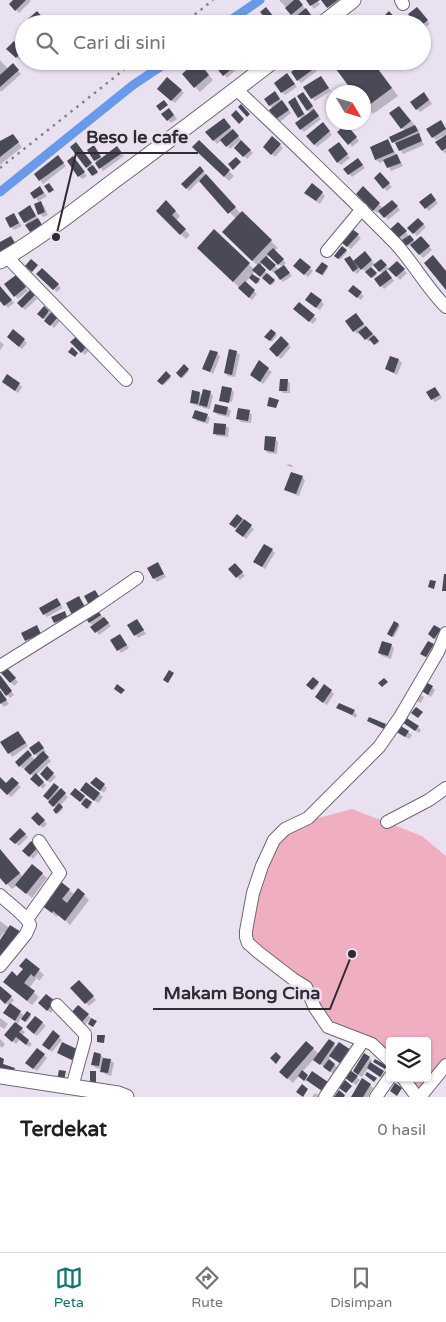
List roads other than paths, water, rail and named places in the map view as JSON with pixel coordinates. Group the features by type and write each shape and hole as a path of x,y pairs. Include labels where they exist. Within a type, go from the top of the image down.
{"main road":[{"path":"334,15 353,0"},
{"path":"4,259 73,212 261,70"},
{"path":"0,1076 118,1094 126,1097"}],"street":[{"path":"236,89 362,210 410,260 446,307"},
{"path":"328,251 362,210"},
{"path":"4,259 126,380"},
{"path":"0,666 95,607 137,578"},
{"path":"386,1057 372,1044 328,1027 315,1008 306,987 277,967 248,943 246,931 253,893 262,866 274,840 285,829 308,818 379,747 405,709 438,652 446,633"},
{"path":"387,822 429,800 446,788"},
{"path":"28,918 60,873 39,841"},
{"path":"0,895 28,918 30,925 26,934 0,966"},
{"path":"57,1005 85,1034 72,1087"},
{"path":"325,1097 363,1041"},
{"path":"407,1082 419,1097 446,1065"},
{"path":"376,1097 386,1082"}],"waterway":[{"path":"238,15 260,0"},
{"path":"0,192 133,85 156,70"}],"railway":[{"path":"194,15 213,0"},
{"path":"0,168 124,70"}],"place":[{"name":"Beso le cafe","path":"56,237"},
{"name":"Makam Bong Cina","path":"352,954"}]}
